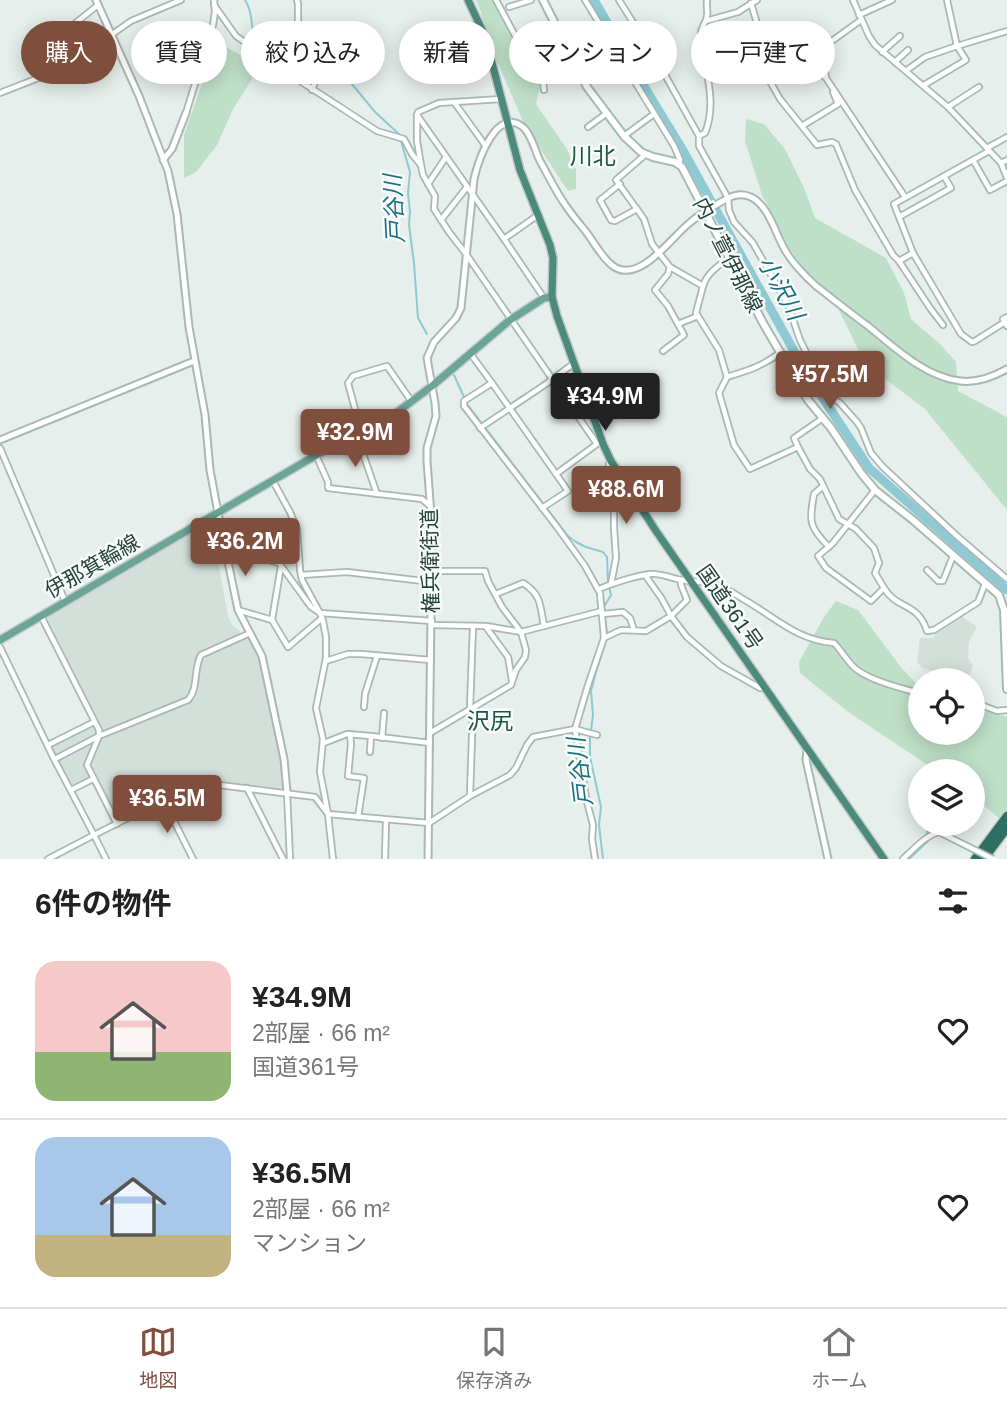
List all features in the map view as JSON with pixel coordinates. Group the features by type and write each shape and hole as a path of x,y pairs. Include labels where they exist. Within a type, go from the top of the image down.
{"highway":[{"name":"国道361号","path":"468,0 485,36 520,170 550,245 553,258 548,297 600,444 691,581 884,859"},
{"path":"975,859 1007,816"},
{"path":"984,859 1007,828"}],"main road":[{"path":"543,0 554,21"},
{"path":"586,84 632,145 646,155 679,163"},
{"name":"内ノ萱伊那線","path":"679,163 706,210 753,305 808,400 831,428 861,473 875,490 1004,601 1007,689"},
{"name":"伊那箕輪線","path":"0,640 316,455 392,416 510,320 548,297"}],"street":[{"path":"117,31 131,21 181,0"},
{"path":"297,0 301,46 297,53 317,77 312,90"},
{"path":"496,0 509,25"},
{"path":"509,8 531,0"},
{"path":"585,0 598,21"},
{"path":"619,0 699,136 699,146 726,199 734,222 756,247 788,305 800,340 827,394 840,403 857,422 871,453 883,467 1007,579"},
{"path":"706,21 707,0"},
{"path":"706,21 737,12 757,0"},
{"path":"853,0 869,36 882,52 907,70 948,107 1000,163 1007,179 990,190 973,160"},
{"path":"835,37 860,17 892,0"},
{"path":"924,85 966,60 957,47 947,0"},
{"path":"77,21 97,3 105,21"},
{"path":"163,160 172,149 186,113 213,26 214,3"},
{"path":"214,3 236,36 312,90 377,131 400,138 421,165"},
{"path":"751,4 756,21"},
{"path":"907,70 925,57 1007,31"},
{"path":"882,52 900,36"},
{"path":"117,48 168,171 177,214 189,327 205,415 210,470 218,512 238,610 262,656 284,759 290,859"},
{"path":"895,61 908,50"},
{"path":"0,93 23,84"},
{"path":"543,84 544,90"},
{"path":"636,84 674,146 679,163"},
{"path":"699,136 705,133 710,122 709,84"},
{"path":"772,84 780,99 817,145 832,142 836,144 855,190 892,255 899,261 943,326"},
{"path":"830,84 905,197"},
{"path":"948,107 979,87"},
{"path":"802,126 838,104 834,90"},
{"path":"502,99 439,103 418,112 417,141 423,175 435,195 434,209 600,444 556,474"},
{"path":"454,102 485,145"},
{"path":"588,127 607,113"},
{"path":"624,136 654,113"},
{"path":"416,115 548,297"},
{"path":"508,122 525,129 564,204 606,260 621,270 631,271 644,265 706,210 726,199 737,194 754,198 763,207 784,248 802,273 913,361 946,378 973,381 992,377 1007,369"},
{"name":"権兵衛街道","path":"428,859 432,528 427,448 436,416 427,358 434,342 456,318 461,308 477,166 485,145 496,131 508,122"},
{"path":"1006,322 972,342 961,334 913,253 894,204 973,160 1007,137"},
{"path":"646,155 616,180 648,227 652,244 670,267 703,286"},
{"path":"428,184 446,157"},
{"path":"1000,163 1007,160"},
{"path":"1000,163 1007,166"},
{"path":"899,217 951,188 944,176"},
{"path":"620,184 600,200 611,220 615,221 637,209"},
{"path":"441,220 467,187"},
{"path":"504,239 537,215"},
{"path":"899,261 913,253"},
{"path":"729,258 713,270 705,281 696,311 719,350 727,377 719,396 735,448 750,469 798,447"},
{"path":"663,351 682,337 683,332 668,306 654,290 668,274 670,267"},
{"path":"678,324 698,316"},
{"path":"727,377 768,363 781,352"},
{"path":"470,353 568,491 543,507"},
{"path":"0,440 194,361"},
{"path":"482,426 573,364"},
{"path":"377,494 358,433 348,383 353,376 387,366 412,402"},
{"path":"492,383 464,401 464,406 543,507 599,589 604,638 575,729 593,825 595,859"},
{"path":"822,418 794,438 810,469 820,479 839,519 860,532 874,548 879,563 876,577 896,601 914,610 925,623 927,631 934,630 978,602 985,583"},
{"path":"0,448 66,602"},
{"path":"316,455 328,488 422,499 430,506"},
{"path":"609,585 616,558 609,464 611,461"},
{"path":"273,480 297,529 301,575 321,615 326,638 326,661 316,708 324,743 320,772 333,859"},
{"path":"823,486 814,494 810,514 816,534 829,547"},
{"path":"875,490 829,547 818,556 828,570 871,601 884,588"},
{"path":"226,548 279,563 311,607 321,615 486,626 521,632 603,613 623,612 630,618 634,630"},
{"path":"927,570 938,581 943,582 953,556"},
{"path":"281,565 272,620 288,646 321,615"},
{"path":"430,733 511,685 526,650 521,632 502,607 485,571 432,571"},
{"path":"301,575 347,572 432,582"},
{"path":"599,589 632,577 653,573 681,580 712,583 743,598 798,634 834,643 855,669 867,676 908,690"},
{"path":"645,575 671,616 700,650 721,666 760,688 765,688"},
{"path":"604,638 617,631 646,631 671,616 687,600 681,580"},
{"path":"496,594 523,583 532,588 537,594 544,626"},
{"path":"238,610 272,620"},
{"path":"41,616 99,730 87,765 117,824"},
{"path":"470,796 472,626"},
{"path":"486,626 508,657 512,681"},
{"path":"54,760 99,736 188,701 194,694 201,655 250,632"},
{"path":"0,647 54,760 106,859"},
{"path":"326,661 348,654 431,660"},
{"path":"364,707 365,694 377,656"},
{"path":"985,706 997,711 1007,710"},
{"path":"382,738 384,713"},
{"path":"48,746 94,722"},
{"path":"48,859 196,784 247,787 314,797 328,814 429,823 470,796 510,775 533,737 575,729 592,733"},
{"path":"324,743 346,734 430,743"},
{"path":"349,734 351,744 348,776 364,778 358,817"},
{"path":"370,752 371,736"},
{"path":"807,750 806,760 828,859"},
{"path":"71,790 93,779"},
{"path":"247,787 284,859"},
{"path":"164,801 193,859"},
{"path":"385,859 386,820"},
{"path":"902,859 935,832 993,859"}],"shaded area":[{"path":"209,523 228,616 241,636 250,633 262,656 284,759 287,792 203,783 117,824 93,780 71,790 48,745 94,722 43,619"},
{"path":"961,616 977,627 969,642 968,658 972,668 922,668 917,661 920,638 934,638 937,631"}],"green space":[{"path":"476,0 494,0 509,28 509,84 541,84 536,104 567,149 576,170 576,189 568,191 524,124 495,56 495,21 484,21"},
{"path":"227,48 241,55 241,84 249,84 233,109 217,145 196,172 184,178 184,135 202,84 227,84"},
{"path":"746,119 764,124 785,149 815,218 886,258 904,293 911,319 956,362 958,391 1007,417 1007,510 925,409 880,375 860,353 832,296 789,248 762,195 745,141"},
{"path":"836,601 858,610 908,675 908,745 985,745 985,711 1007,717 1007,828 985,807 985,759 919,759 847,711 800,673 799,662"}],"waterway":[{"name":"戸谷川","path":"245,0 251,21"},
{"name":"小沢川","path":"594,0 681,147 805,371 869,468 1007,590"},
{"name":"戸谷川","path":"352,84 375,112 399,134 410,172 409,225 418,318 427,334"},
{"name":"戸谷川","path":"454,375 464,397"},
{"name":"戸谷川","path":"467,404 568,536 586,547 603,552 607,557 611,595 605,605"},
{"name":"小沢川","path":"1002,594 1005,588"},
{"name":"戸谷川","path":"605,619 607,633"},
{"name":"戸谷川","path":"591,730 591,691 606,641"},
{"name":"戸谷川","path":"590,736 590,757 601,807 599,825 603,859"},
{"path":"907,859 928,836"}],"district":[{"name":"川北","path":"593,156"},
{"name":"沢尻","path":"490,721"}]}
